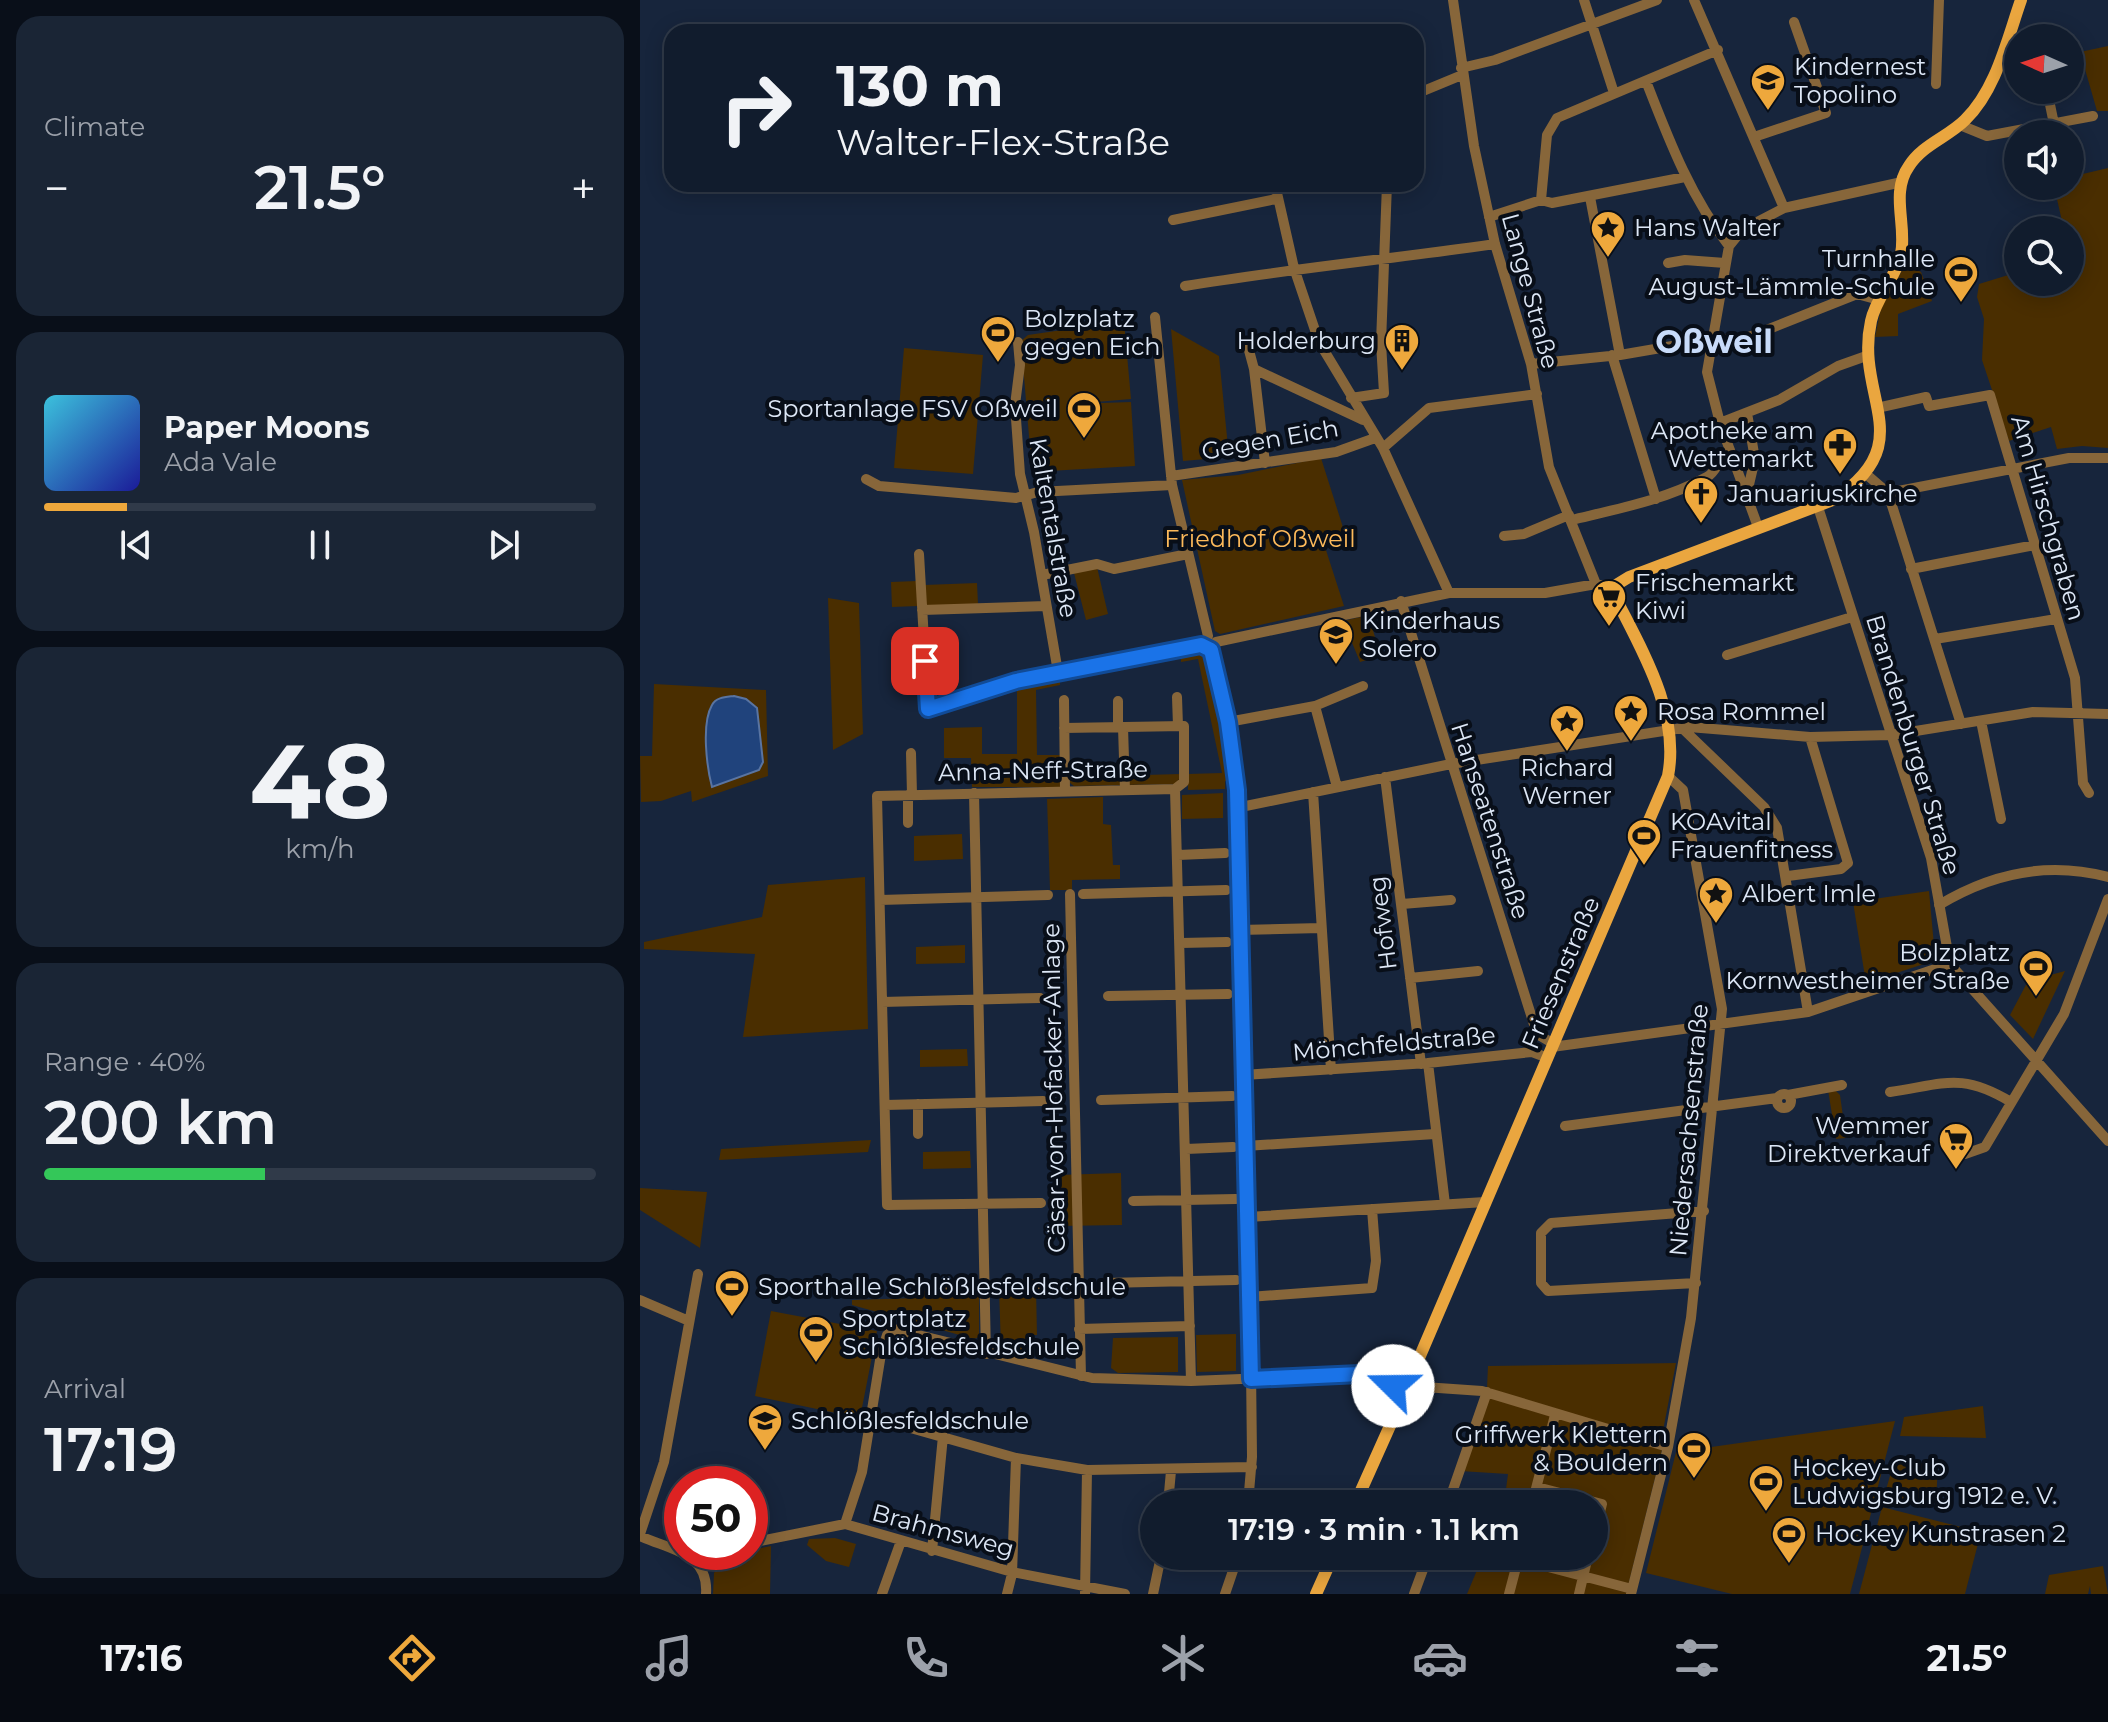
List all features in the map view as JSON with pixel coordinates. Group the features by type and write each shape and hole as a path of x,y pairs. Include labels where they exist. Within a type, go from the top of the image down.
{"main road":[{"path":"1615,588 1629,577 1818,507 1837,498 1866,474 1879,450 1877,408 1869,355 1871,320 1900,257 1902,182 1916,157 1960,125 1982,99 2021,0"},
{"name":"Friesenstraße","path":"1414,1370 1668,776 1668,731 1653,676 1616,599 1615,588"},
{"path":"1414,1370 1423,1378 1424,1387 1418,1397 1402,1399 1395,1391 1395,1379 1401,1371 1414,1370"},
{"path":"1361,1490 1402,1399"},
{"path":"1316,1594 1327,1570"}],"street":[{"name":"Lange Straße","path":"1453,0 1461,72 1489,217 1531,364 1549,467 1596,584"},
{"path":"1584,0 1590,27 1614,93"},
{"path":"1424,90 1461,72 1657,0"},
{"path":"1694,0 1784,208"},
{"path":"1936,84 1939,0"},
{"path":"1754,137 1826,113 1794,22"},
{"path":"1541,200 1550,126 1557,118 1718,50"},
{"path":"1646,81 1685,177 1705,214 1729,246"},
{"path":"2074,120 2093,116"},
{"path":"1960,125 1987,136 2004,133"},
{"path":"1489,217 1541,200 1552,203 1590,197 1685,177"},
{"path":"1758,527 1720,423 1707,372 1729,246 1742,230 1784,208 1902,182"},
{"path":"1276,192 1294,268 1319,342 1363,420 1383,448 1449,593"},
{"path":"1351,398 1384,393 1381,343 1387,192"},
{"path":"1590,197 1616,355 1656,499"},
{"path":"1173,220 1276,199"},
{"path":"1185,286 1294,268 1385,260 1495,244"},
{"path":"1668,263 1685,260 1725,263"},
{"path":"1531,364 1616,355 1713,339 1744,339 1857,294 1879,300"},
{"path":"1155,317 1172,481 1228,722 1236,772 1248,1217 1252,1467 1250,1490"},
{"name":"Kaltentalstraße","path":"1018,342 1020,365 1015,405 1020,474 1042,575 1058,672"},
{"path":"1247,343 1254,369 1265,463"},
{"path":"1720,423 1779,400 1838,366 1869,355"},
{"path":"1254,369 1363,420"},
{"path":"1383,448 1429,408 1537,394"},
{"name":"Am Hirschgraben","path":"1877,408 1926,397 1929,406 1990,395 2075,678 2083,783 2089,793"},
{"path":"1747,413 1755,459 1747,495"},
{"name":"Gegen Eich","path":"866,479 879,486 1016,498 1172,481 1336,452 1375,438"},
{"path":"1504,536 1524,534 1570,518 1656,499 1712,475 1721,456 1730,450"},
{"path":"1888,493 2069,458 2108,458"},
{"path":"1866,474 1888,493 1961,724"},
{"name":"Brandenburger Straße","path":"1818,507 1931,858 1950,964"},
{"path":"1911,569 2035,545"},
{"path":"919,554 928,709 995,686 1401,601 1449,593 1545,593 1596,584 1615,588"},
{"path":"1042,575 1097,564 1114,569 1188,554"},
{"name":"Hanseatenstraße","path":"1401,601 1537,1034 1551,1050"},
{"path":"922,610 1046,606"},
{"path":"1727,655 1852,617"},
{"path":"1935,639 2056,619"},
{"path":"1228,722 1315,706 1363,686"},
{"path":"1177,697 1178,726"},
{"path":"1064,700 1065,791"},
{"path":"1118,701 1125,790"},
{"path":"1315,706 1337,787"},
{"path":"1236,808 1451,764 1682,728 1810,737 1891,735 2033,712 2078,710 2108,714"},
{"path":"1981,721 2001,819"},
{"path":"1064,728 1184,726 1184,782 1175,789 1191,1381"},
{"path":"1682,728 1764,807 1777,828 1788,876 1808,1012"},
{"path":"1788,876 1848,865 1810,737"},
{"name":"Anna-Neff-Straße","path":"908,823 911,753"},
{"name":"Niedersachsenstraße","path":"1631,1591 1668,1447 1696,1283 1721,1026 1720,987 1683,790 1668,776"},
{"name":"Hofweg","path":"1385,777 1410,978 1445,1204"},
{"name":"Anna-Neff-Straße","path":"880,900 877,796 1175,789"},
{"path":"1313,792 1331,1070"},
{"path":"974,793 986,1354"},
{"path":"1178,855 1225,853"},
{"path":"1939,905 1970,887 2032,869 2076,870 2108,877"},
{"path":"1083,894 1226,890"},
{"name":"Cäsar-von-Hofacker-Anlage","path":"1070,894 1081,1376"},
{"path":"1041,1203 887,1205 880,900 1048,895"},
{"path":"1965,1154 1985,1147 2035,1063 2075,990 2108,899"},
{"path":"1402,904 1451,900"},
{"path":"1239,930 1321,928"},
{"path":"1181,943 1227,942"},
{"path":"1950,964 2035,1063 2108,1141"},
{"name":"Mönchfeldstraße","path":"1243,1075 1532,1052 1721,1026 1808,1012 1950,964"},
{"path":"1410,978 1478,971"},
{"path":"1108,996 1228,994"},
{"path":"882,1002 1040,998"},
{"path":"1890,1092 1966,1082 1982,1085 2011,1102"},
{"path":"1565,1126 1783,1097 1842,1085"},
{"path":"1101,1100 1232,1096"},
{"path":"885,1105 1043,1101"},
{"path":"918,1104 918,1134"},
{"path":"1245,1146 1435,1134"},
{"path":"1186,1149 1233,1147"},
{"path":"1133,1201 1236,1199"},
{"path":"1248,1217 1485,1202"},
{"path":"1249,1297 1372,1288 1376,1261 1372,1209"},
{"path":"1696,1283 1548,1291 1541,1283 1541,1233 1551,1223 1704,1211"},
{"path":"664,1546 640,1535 664,1462 698,1274"},
{"path":"1105,1283 1236,1280"},
{"path":"932,1287 1046,1284"},
{"path":"640,1300 689,1321"},
{"path":"1079,1329 1190,1326"},
{"path":"845,1524 862,1472 881,1354 891,1330 1081,1376 1139,1382 1360,1374 1395,1379"},
{"path":"1424,1387 1484,1391 1668,1447"},
{"path":"1453,1490 1484,1391"},
{"path":"1536,1490 1555,1415"},
{"path":"872,1417 1016,1458 1087,1470 1171,1471 1252,1467"},
{"path":"932,1551 943,1436"},
{"path":"1007,1594 1012,1572 1016,1458"},
{"path":"1086,1589 1087,1470"},
{"path":"1169,1490 1171,1471"},
{"path":"1537,1487 1548,1490"},
{"name":"Brahmsweg","path":"768,1539 845,1524 1012,1572 1086,1589 1125,1594"},
{"path":"882,1594 901,1541"},
{"path":"704,1570 706,1594"},
{"path":"1153,1594 1158,1570"},
{"path":"1225,1594 1233,1570"},
{"path":"1414,1594 1423,1570"},
{"path":"1509,1594 1515,1570"},
{"path":"1561,1570 1631,1591"},
{"path":"1579,1594 1584,1570"}],"green space":[{"path":"2108,46 2108,111 2097,111 2084,66 2084,51"},
{"path":"2108,168 2108,448 2082,446 2057,449 2051,427 2009,441 1982,360 1984,319 1977,297 1979,284 2004,276 2004,296 2084,296 2084,216 2061,216 2057,200 2084,200 2084,174"},
{"path":"1911,266 1921,272 1932,301 1898,314 1898,336 1875,337 1881,308 1904,267"},
{"path":"1124,321 1131,399 1073,404 1131,402 1135,466 1032,472 1021,341 1028,335"},
{"path":"1171,329 1219,356 1229,457 1183,461"},
{"path":"904,348 983,355 973,474 894,468"},
{"name":"Friedhof Oßweil","path":"1321,458 1347,540 1325,547 1344,606 1220,634 1215,631 1182,480 1238,475"},
{"path":"1097,567 1108,614 1086,620 1074,573"},
{"path":"917,581 918,606 892,607 891,582"},
{"path":"977,583 978,604 926,606 924,585"},
{"path":"828,598 859,603 863,734 833,750"},
{"path":"1369,615 1380,656 1360,662 1343,621"},
{"path":"1197,652 1205,658 1224,731 1229,781 1225,781 1225,789 1188,790 1188,774 1222,773 1198,659 1181,662 1181,654"},
{"path":"1060,678 1060,685 1036,690 1037,755 1062,755 1060,787 972,787 971,758 944,758 944,728 982,727 982,754 1017,754 1017,686"},
{"path":"654,684 766,690 768,776 692,802 691,791 661,801 641,802 640,756 652,756"},
{"path":"1181,774 1177,784 1074,786 1070,783 1070,777"},
{"path":"1223,793 1223,818 1182,819 1182,795"},
{"path":"1103,797 1103,824 1111,825 1113,865 1120,865 1120,879 1072,880 1072,890 1050,890 1047,799"},
{"path":"962,834 963,859 914,861 914,836"},
{"path":"865,877 868,1029 743,1037 755,954 644,949 644,942 762,917 768,885"},
{"path":"1929,891 1935,956 1927,963 1866,983 1853,902"},
{"path":"965,945 965,963 916,964 916,947"},
{"name":"Bolzplatz Kornwestheimer Straße","path":"2065,971 2033,1039 2010,1015 2028,981"},
{"path":"967,1049 968,1066 920,1067 920,1050"},
{"path":"1834,1089 1840,1095 1846,1138 1836,1139 1828,1090"},
{"path":"871,1140 868,1152 719,1160 721,1149"},
{"path":"970,1151 971,1168 923,1169 923,1152"},
{"path":"1121,1173 1122,1225 1059,1226 1058,1175"},
{"path":"640,1188 707,1192 700,1248 640,1210"},
{"path":"1036,1288 1037,1335 1028,1335 1029,1354 1001,1347 999,1289"},
{"path":"979,1290 979,1337 974,1339 852,1305 852,1300 918,1298 919,1291"},
{"name":"Sportplatz Schlößlesfeldschule","path":"771,1311 877,1331 860,1418 755,1396"},
{"path":"1236,1334 1236,1371 1197,1372 1196,1335"},
{"path":"1178,1337 1178,1372 1118,1373 1111,1368 1113,1338"},
{"path":"1676,1363 1661,1441 1487,1388 1488,1366"},
{"path":"1487,1392 1662,1450 1626,1594 1467,1594 1477,1570 1608,1570 1608,1490 1506,1490 1508,1474 1460,1471"},
{"path":"1983,1406 1986,1438 1900,1436 1904,1417"},
{"name":"Hockey-Club Ludwigsburg 1912 e. V.","path":"1895,1421 1850,1594 1732,1594 1646,1573 1676,1452"},
{"path":"1894,1462 1938,1464 1936,1503 1883,1500"},
{"path":"1882,1507 1981,1532 1965,1594 1859,1594"},
{"path":"835,1538 856,1544 849,1567 826,1561 807,1545 809,1539"},
{"path":"771,1546 770,1594 713,1594 716,1570 768,1570 768,1547"},
{"path":"2103,1566 2108,1594 2091,1594 2090,1586 2088,1594 2045,1594 2049,1575"}],"water":[{"path":"734,696 746,699 757,708 763,762 759,770 712,787 706,746 709,713 716,700"}],"place":[{"name":"Kindernest Topolino","path":"1768,112"},
{"name":"Hans Walter","path":"1608,259"},
{"name":"Turnhalle August-Lämmle-Schule","path":"1961,304"},
{"name":"Bolzplatz gegen Eich","path":"998,364"},
{"name":"Holderburg","path":"1402,372"},
{"name":"Sportanlage FSV Oßweil","path":"1084,440"},
{"name":"Apotheke am Wettemarkt","path":"1840,476"},
{"name":"Januariuskirche","path":"1701,525"},
{"name":"Frischemarkt Kiwi","path":"1609,628"},
{"name":"Kinderhaus Solero","path":"1336,666"},
{"name":"Rosa Rommel","path":"1631,743"},
{"name":"Richard Werner","path":"1567,753"},
{"name":"KOAvital Frauenfitness","path":"1644,867"},
{"name":"Albert Imle","path":"1716,925"},
{"name":"Bolzplatz Kornwestheimer Straße","path":"2036,998"},
{"name":"Wemmer Direktverkauf","path":"1956,1171"},
{"name":"Sporthalle Schlößlesfeldschule","path":"732,1318"},
{"name":"Sportplatz Schlößlesfeldschule","path":"816,1364"},
{"name":"Schlößlesfeldschule","path":"765,1452"},
{"name":"Griffwerk Klettern & Bouldern","path":"1694,1480"},
{"name":"Hockey-Club Ludwigsburg 1912 e. V.","path":"1766,1513"},
{"name":"Hockey Kunstrasen 2","path":"1789,1565"}],"district":[{"name":"Oßweil","path":"1714,342"}],"route":[{"path":"925,661 928,709 1016,681 1201,645 1211,650 1228,722 1237,790 1251,1379 1360,1374 1395,1379 1393,1386"}]}
